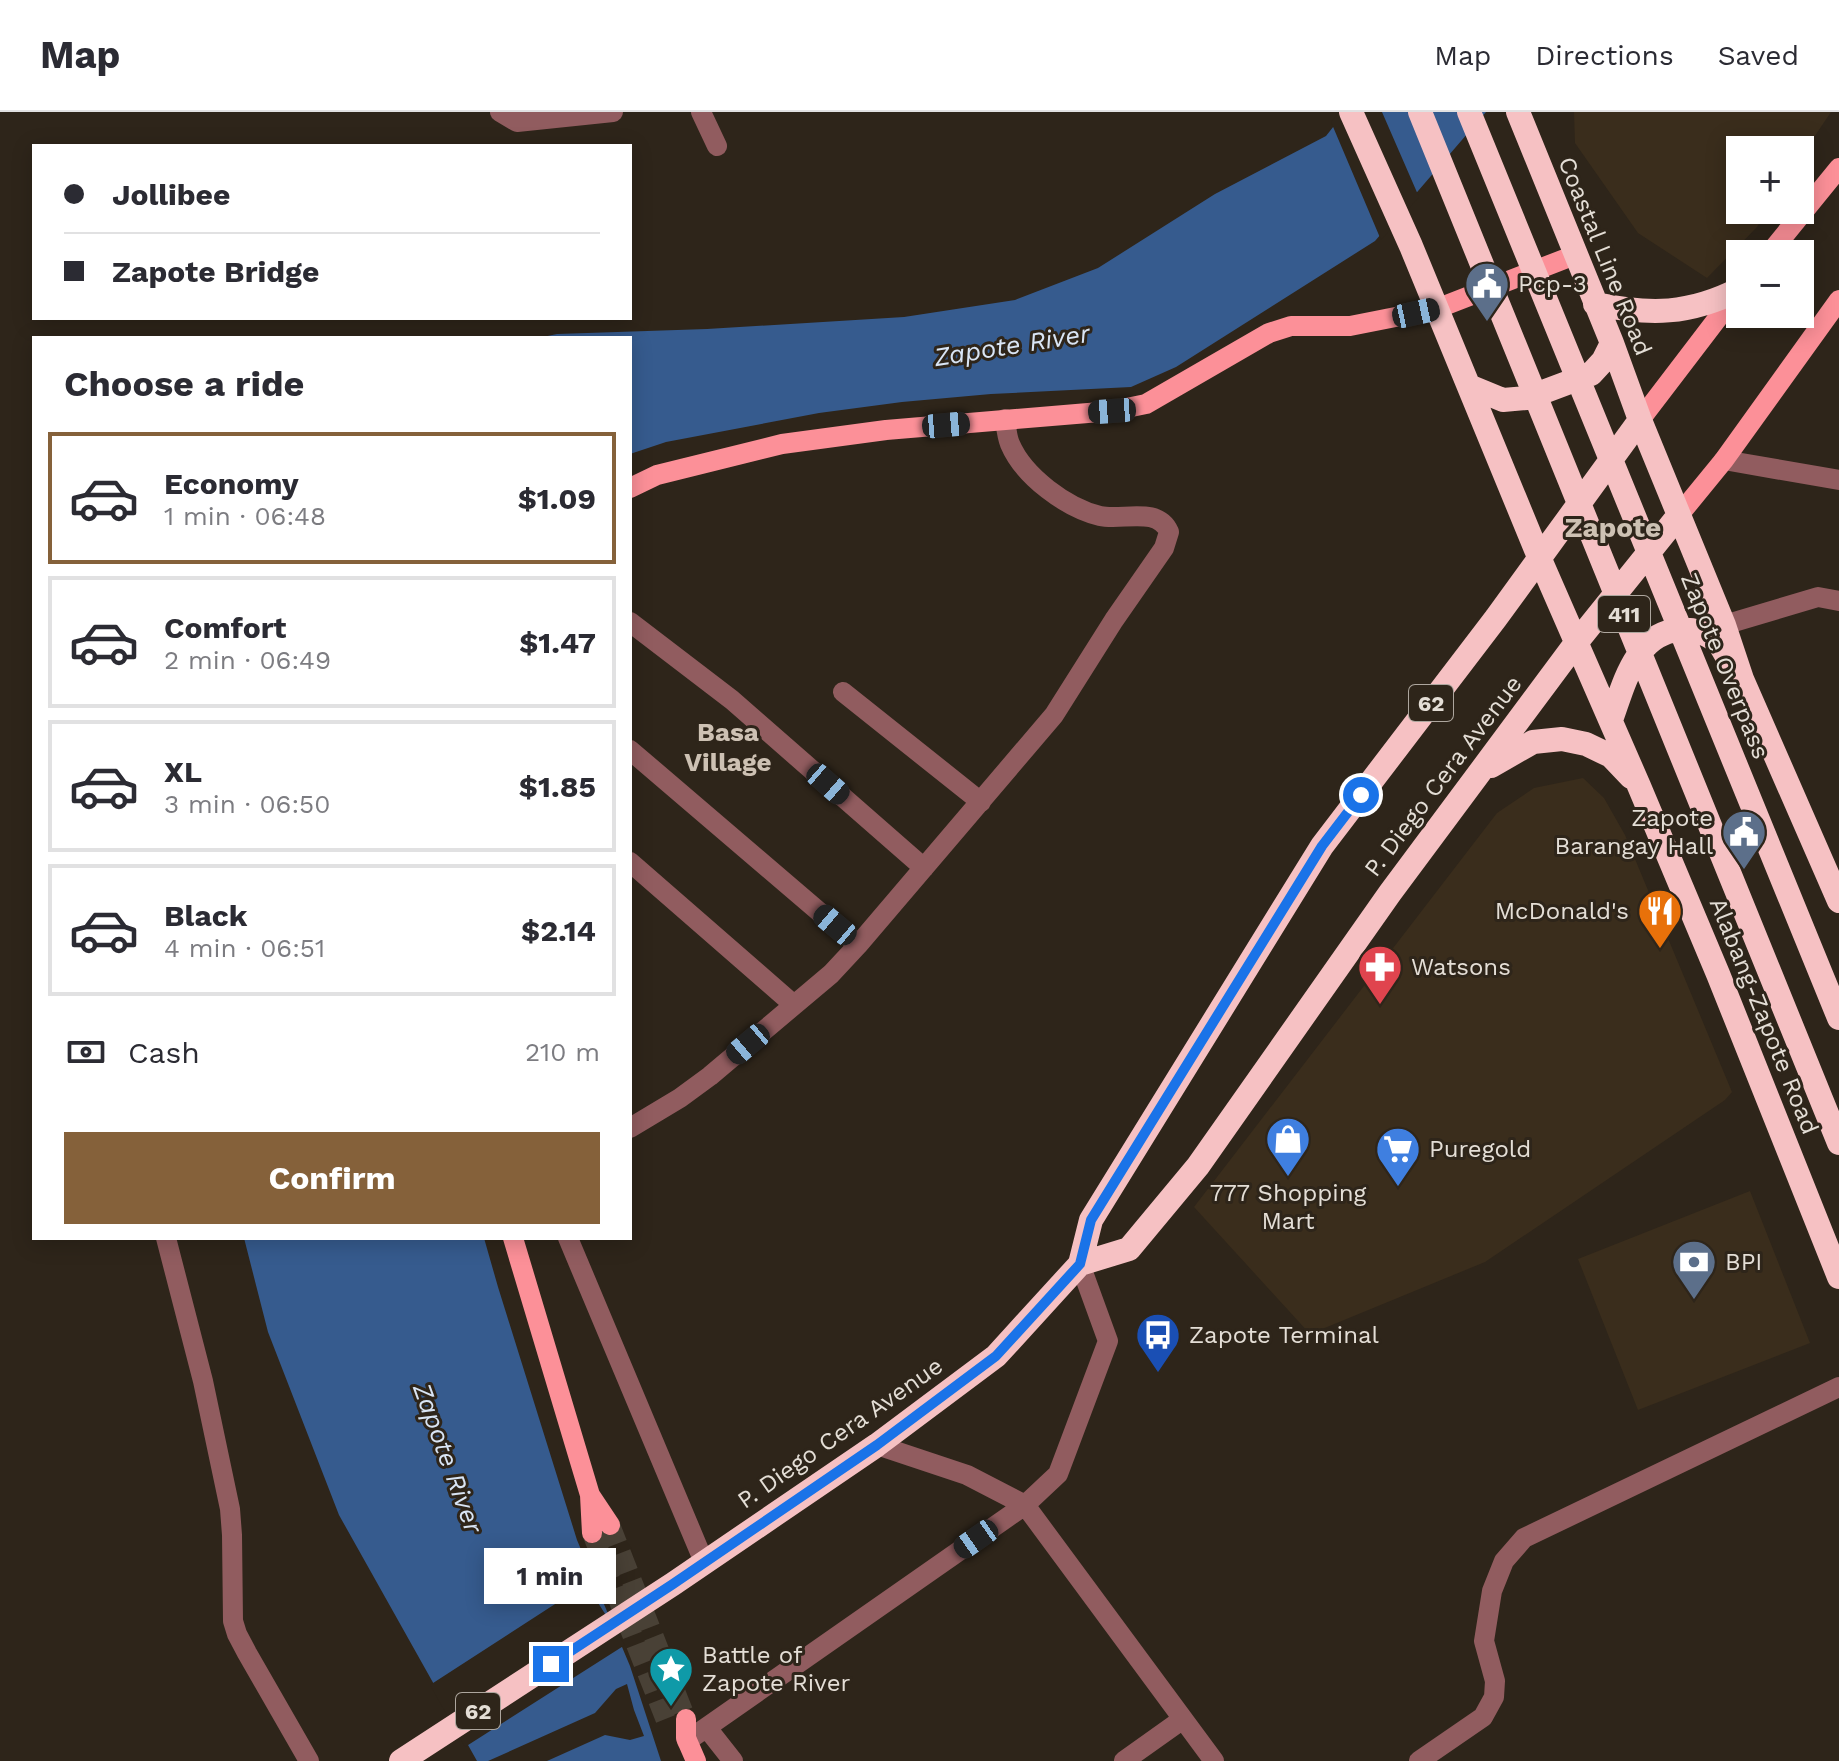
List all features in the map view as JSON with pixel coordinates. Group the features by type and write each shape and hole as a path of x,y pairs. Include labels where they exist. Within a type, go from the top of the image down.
{"highway":[{"name":"411","path":"1351,112 1411,246 1539,557"},
{"name":"411","path":"1420,112 1839,1143"},
{"name":"Zapote Overpass","path":"1469,112 1839,1018"},
{"name":"Coastal Line Road","path":"1518,112 1640,420"},
{"path":"1595,304 1637,311 1676,311 1703,305 1726,295"},
{"path":"1469,386 1503,400 1527,398 1591,374 1603,361 1612,343"},
{"path":"1640,420 1724,625 1742,679 1839,901"},
{"name":"P. Diego Cera Avenue","path":"401,1761 613,1624 877,1445 996,1356 1080,1264 1091,1220 1322,846 1496,618 1640,420"},
{"name":"P. Diego Cera Avenue","path":"1080,1264 1129,1249 1198,1166 1390,893 1576,643 1679,515"},
{"name":"Alabang-Zapote Road","path":"1539,557 1718,974 1839,1277"},
{"path":"1611,720 1639,653 1668,630 1690,629 1716,641 1742,679"},
{"path":"1482,771 1533,742 1562,739 1586,744 1611,756 1639,786"}],"main road":[{"path":"1780,240 1839,168"},
{"path":"632,487 657,475 782,444 886,430 1112,411 1146,404 1269,333 1291,326 1350,326 1436,309 1575,255"},
{"name":"P. Diego Cera Avenue","path":"1679,515 1724,460 1839,300"},
{"name":"P. Diego Cera Avenue","path":"1640,420 1726,307"},
{"path":"514,1240 601,1529"},
{"path":"682,1732 696,1761"}],"street":[{"path":"500,112 517,122 613,112"},
{"path":"701,112 717,146"},
{"path":"632,1127 710,1076 831,974 858,945 1054,715 1164,548 1169,534 1166,525 1144,516 1101,516 1075,508 1043,485 1009,442 1005,419"},
{"path":"1724,460 1839,480"},
{"path":"1724,625 1818,597 1839,601"},
{"path":"632,624 732,700 924,868"},
{"path":"843,692 981,802"},
{"path":"632,752 858,945"},
{"path":"632,864 794,1005"},
{"path":"167,1240 203,1381 230,1509 233,1621 247,1653 309,1761"},
{"path":"569,1240 704,1562"},
{"path":"682,1732 707,1728 1025,1505 1058,1474 1108,1341 1080,1264"},
{"path":"1419,1761 1483,1717 1494,1697 1495,1681 1484,1641 1492,1591 1504,1561 1524,1538 1839,1387"},
{"path":"877,1445 967,1475 1025,1505 1214,1761"},
{"path":"1124,1761 1183,1719"},
{"path":"707,1728 733,1761"}],"shaded area":[{"path":"1574,112 1831,112 1814,137 1726,136 1726,224 1759,224 1744,240 1726,240 1726,259 1707,278 1638,233 1575,143"},
{"path":"1583,778 1604,798 1625,835 1732,1092 1725,1100 1485,1262 1310,1334 1194,1207 1497,813 1534,788"},
{"name":"BPI","path":"1750,1191 1810,1343 1638,1410 1578,1259"}],"water":[{"name":"Zapote River","path":"1345,112 1486,112 1375,241 1176,367 1131,387 991,394 819,413 666,442 632,453 632,336 548,336 904,317 1015,300 1098,268 1215,194 1326,136"},
{"name":"Zapote River","path":"245,1240 485,1240 577,1540 630,1666 661,1761 477,1761 339,1515 268,1332"}],"pier":[{"path":"1339,112 1382,112 1419,197 1381,240 1331,122"},
{"path":"586,1584 625,1645 465,1747 430,1685"},
{"path":"627,1684 644,1736 630,1740 605,1735 547,1761 488,1761 595,1713 616,1689"}],"tunnel":[{"path":"610,1525 686,1719"},
{"path":"592,1533 669,1728"}],"place":[{"name":"Pcp-3","path":"1487,323"},
{"name":"Zapote Barangay Hall","path":"1744,871"},
{"name":"McDonald's","path":"1660,950"},
{"name":"Watsons","path":"1380,1006"},
{"name":"777 Shopping Mart","path":"1288,1178"},
{"name":"Puregold","path":"1398,1188"},
{"name":"BPI","path":"1694,1301"},
{"name":"Zapote Terminal","path":"1158,1374"},
{"name":"Battle of Zapote River","path":"671,1708"}],"district":[{"name":"Zapote","path":"1613,527"},
{"name":"Basa Village","path":"728,747"}],"route":[{"path":"551,1664 877,1445 996,1356 1080,1264 1091,1220 1322,846 1361,795"}]}
